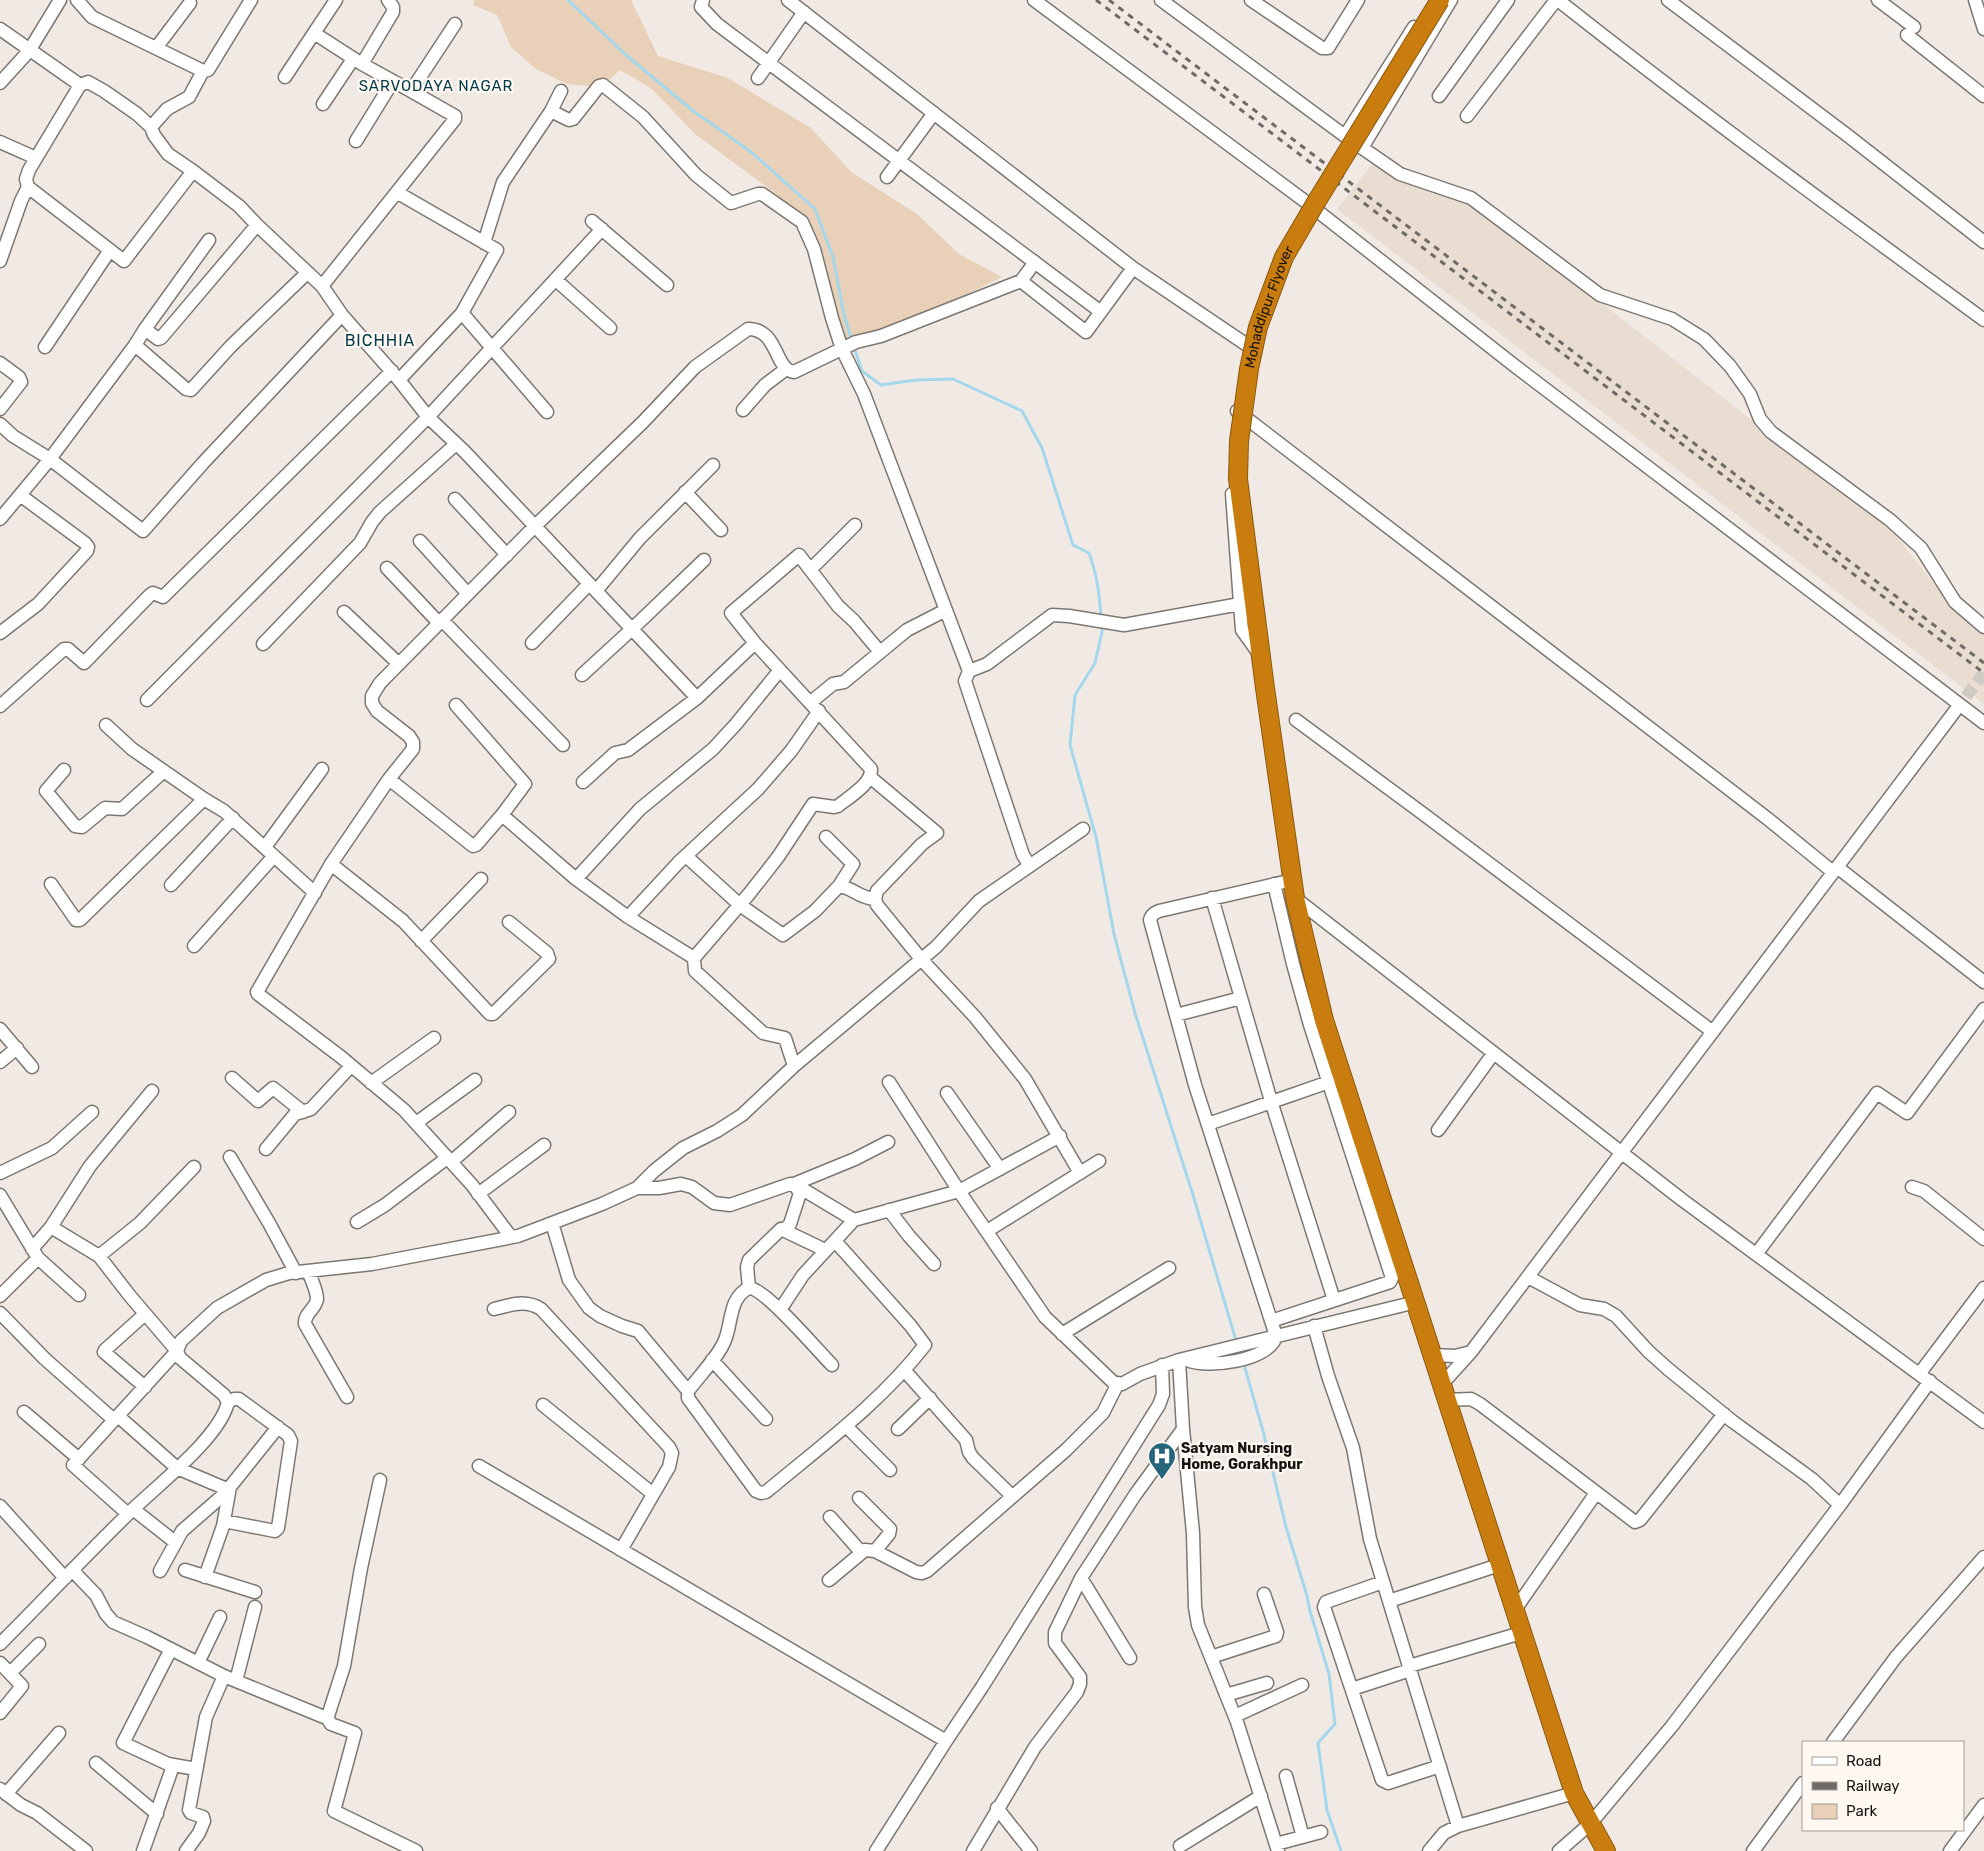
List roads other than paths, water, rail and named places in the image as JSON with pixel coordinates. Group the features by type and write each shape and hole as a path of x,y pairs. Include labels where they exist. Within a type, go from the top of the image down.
{"highway":[{"name":"Mohaddipur Flyover","path":"1440,0 1284,257 1258,327 1249,368 1243,406 1238,479 1260,655 1295,898 1324,1020 1368,1181 1416,1302 1521,1634 1574,1793 1598,1841"}],"street":[{"path":"0,83 29,51 60,0"},
{"path":"77,0 92,17 203,72"},
{"path":"151,127 167,109 189,97 203,72 208,70 251,0"},
{"path":"285,77 336,0"},
{"path":"323,104 358,61 393,12 393,7 388,0"},
{"path":"703,0 701,7 717,24 1101,312"},
{"path":"788,0 1133,268 1247,344"},
{"path":"1034,0 1308,203 1515,366 1984,723"},
{"path":"1161,0 1345,136 1400,174 1471,198 1600,295 1672,319 1704,339 1730,366 1750,394 1760,420 1771,432 1890,520 1920,548 1955,602 1984,627"},
{"path":"1251,0 1325,49 1328,48 1358,0"},
{"path":"1345,136 1430,0"},
{"path":"1362,148 1451,0"},
{"path":"1439,96 1508,0"},
{"path":"1467,116 1557,0 1786,175 1984,320"},
{"path":"1668,0 1984,242"},
{"path":"1878,0 1984,96"},
{"path":"1975,0 1984,29"},
{"path":"156,48 190,3"},
{"path":"758,78 804,12"},
{"path":"411,91 455,24"},
{"path":"0,29 80,85"},
{"path":"314,33 358,61 456,117 322,286"},
{"path":"356,141 393,81"},
{"path":"194,171 124,261 28,187 26,179 29,170 80,85 88,82 138,114 151,127 154,135 168,154 194,171 239,206 257,226 322,286 342,315 396,375 428,417 535,526 697,698"},
{"path":"551,111 569,120 573,119 599,86 603,85 643,117 696,175 731,203 762,194 802,222 814,248 832,318 848,346 864,394 969,671 965,680 1023,855 1030,866"},
{"path":"484,243 502,182 551,111 561,91"},
{"path":"887,177 934,113"},
{"path":"0,142 36,158"},
{"path":"1325,195 1346,163"},
{"path":"0,261 21,201 28,187"},
{"path":"0,706 64,649 68,649 84,663 150,595 153,593 164,597 462,313 496,249 398,192"},
{"path":"1260,655 1242,630 1231,478 1235,410 1247,344 1266,282 1290,233 1308,203"},
{"path":"592,221 667,285"},
{"path":"145,329 161,338 257,226"},
{"path":"147,700 428,417 602,229"},
{"path":"0,519 50,459 135,345 209,240"},
{"path":"45,347 110,250"},
{"path":"510,1237 478,1194 404,1110 351,1066 259,996 257,992 331,864 389,779 413,749 413,742 410,736 377,711 372,703 372,696 380,683 535,526 643,422 695,367 748,329 758,329 765,333 786,369 794,372 848,346 881,336 1021,281 1035,262"},
{"path":"1021,281 1087,331 1133,268"},
{"path":"135,345 186,390 191,390 231,346 308,273"},
{"path":"556,280 610,328"},
{"path":"462,313 547,412"},
{"path":"0,424 13,436 50,459 141,530 144,530 203,463 342,315"},
{"path":"0,363 19,377 21,382 0,409"},
{"path":"744,410 765,385 786,369"},
{"path":"1235,410 1834,870 1984,982"},
{"path":"263,644 360,543 380,512 456,444"},
{"path":"532,643 592,588 684,492 713,465"},
{"path":"684,492 721,530"},
{"path":"0,633 38,604 87,551 88,547 86,543 20,495"},
{"path":"456,500 507,554"},
{"path":"811,570 855,525"},
{"path":"420,541 468,594"},
{"path":"794,1066 787,1041 784,1038 763,1034 695,971 694,958 778,857 813,804 838,806 868,781 871,769 755,643 731,614 797,555 801,555 838,606 854,621 880,652"},
{"path":"582,675 704,560"},
{"path":"387,568 563,745"},
{"path":"969,671 987,664 1052,615 1124,625 1240,604"},
{"path":"628,917 686,856 758,789 791,751 815,707 833,684 844,682 907,630 946,610"},
{"path":"344,612 399,664"},
{"path":"583,782 615,753 628,750 697,698 755,643"},
{"path":"576,879 640,809 713,749 780,670"},
{"path":"389,779 473,846 476,845 525,784 456,705"},
{"path":"1724,1414 1638,1522 1635,1522 1480,1404 1471,1399 1444,1392 1471,1352 1955,711"},
{"path":"1296,720 1438,824 1713,1032"},
{"path":"106,725 132,749 204,799 224,810 315,893"},
{"path":"194,946 270,852 322,769"},
{"path":"64,770 46,790 78,828 82,827 105,808 122,809 164,771"},
{"path":"870,777 937,833 922,844 877,891 875,899 877,905 921,959 975,1017 1025,1079 1080,1173"},
{"path":"51,884 76,920 80,920 204,799"},
{"path":"502,815 576,879 628,917 694,958"},
{"path":"171,884 233,818"},
{"path":"175,1542 131,1511 73,1465 177,1351 181,1341 217,1308 266,1280 302,1272 372,1264 510,1237 602,1204 637,1188 654,1171 683,1148 717,1131 742,1115 794,1066 936,947 979,901 1083,829"},
{"path":"686,856 740,905 783,936 815,911 840,886 853,864 826,837"},
{"path":"331,864 402,921 485,1009 492,1014 549,959 547,954 509,922"},
{"path":"421,941 480,879"},
{"path":"1182,1360 1195,1364 1216,1364 1255,1356 1272,1346 1276,1336 1208,1124 1150,920 1159,910 1293,880"},
{"path":"1271,1321 1390,1282 1392,1278 1368,1181 1329,1082 1310,1026 1274,884"},
{"path":"840,886 844,886 861,897 875,899"},
{"path":"1212,898 1271,1101 1334,1300"},
{"path":"1295,898 1622,1153 1984,1422"},
{"path":"1176,1015 1241,998"},
{"path":"1757,1253 1878,1094 1907,1113 1983,1013"},
{"path":"0,1029 32,1067"},
{"path":"371,1082 434,1038"},
{"path":"0,1062 17,1048"},
{"path":"1438,1130 1493,1054"},
{"path":"266,1149 295,1114 312,1109 351,1066"},
{"path":"232,1078 258,1101 273,1088 303,1112"},
{"path":"416,1123 475,1080"},
{"path":"889,1082 959,1191 1045,1317 1114,1383 1122,1384 1162,1366 1182,1360 1416,1302"},
{"path":"1208,1124 1329,1082"},
{"path":"0,1296 35,1254 90,1166 152,1091"},
{"path":"946,1093 1000,1169"},
{"path":"0,1173 52,1148 92,1112"},
{"path":"357,1222 449,1160 509,1112"},
{"path":"780,1310 803,1274 854,1220 959,1191 1060,1136"},
{"path":"637,1188 659,1188 681,1184 692,1187 714,1203 730,1205 794,1184 856,1159 888,1142"},
{"path":"478,1194 544,1145"},
{"path":"230,1157 269,1223 317,1297 315,1306 306,1316 305,1324 347,1397"},
{"path":"987,1232 1099,1161"},
{"path":"99,1256 140,1222 194,1167"},
{"path":"794,1184 854,1220"},
{"path":"749,1288 747,1267 749,1260 779,1231 784,1230 790,1224 800,1192 794,1184"},
{"path":"1912,1187 1924,1191 1984,1238"},
{"path":"0,1195 35,1254 79,1295"},
{"path":"889,1210 904,1231 934,1264"},
{"path":"552,1223 569,1280 589,1308 600,1316 622,1326 638,1330 688,1391"},
{"path":"51,1227 99,1256 177,1351 180,1358 224,1395 228,1402"},
{"path":"784,1230 826,1250"},
{"path":"832,1365 780,1310 757,1290 749,1288 742,1292 732,1310 725,1341 688,1391 688,1398 756,1491 761,1493 766,1492 846,1426 905,1371 925,1345 910,1324 835,1241"},
{"path":"1062,1334 1169,1268"},
{"path":"1528,1277 1580,1305 1604,1309 1616,1316 1654,1357 1724,1414 1812,1479 1840,1505"},
{"path":"1920,1373 1984,1288"},
{"path":"494,1309 522,1302 530,1303 541,1309 669,1447 672,1453 671,1460 621,1550"},
{"path":"0,1313 44,1359 177,1468 229,1490"},
{"path":"145,1314 104,1352 105,1355 145,1387"},
{"path":"1314,1326 1328,1376 1353,1448 1370,1540 1458,1826"},
{"path":"1433,1355 1455,1356 1471,1352"},
{"path":"712,1360 766,1419"},
{"path":"1182,1360 1183,1428 1193,1533 1196,1618 1200,1634 1235,1716 1277,1847 1321,1832"},
{"path":"876,1851 982,1688 1159,1404 1163,1394 1162,1366"},
{"path":"905,1371 966,1440 969,1452 973,1458 1012,1496"},
{"path":"1558,1851 1598,1841 1672,1726 1840,1505 1930,1381"},
{"path":"829,1580 865,1550 874,1551 916,1572 922,1573 927,1571 1066,1450 1103,1413 1118,1384"},
{"path":"898,1429 930,1398"},
{"path":"0,1644 131,1511 207,1440 223,1417 228,1402 239,1399 278,1427 291,1440 278,1528 275,1531 271,1531 224,1521"},
{"path":"543,1405 653,1494"},
{"path":"24,1412 79,1459"},
{"path":"846,1426 890,1470"},
{"path":"160,1571 175,1542 187,1526 229,1490 278,1427"},
{"path":"973,1851 1034,1747 1077,1692 1080,1677 1055,1643 1054,1638 1055,1632 1081,1578 1135,1495 1183,1428"},
{"path":"479,1466 946,1741"},
{"path":"326,1716 329,1714 344,1666 361,1568 380,1480"},
{"path":"206,1577 224,1521 229,1490"},
{"path":"1514,1611 1596,1493"},
{"path":"859,1498 890,1530 889,1534 874,1551"},
{"path":"2,1512 69,1574 96,1595 110,1619 224,1676 326,1716 331,1724 355,1733 334,1811 416,1851"},
{"path":"830,1517 861,1552"},
{"path":"1834,1741 1896,1657 1984,1557"},
{"path":"1389,1601 1499,1565"},
{"path":"184,1570 255,1592"},
{"path":"1081,1578 1130,1658"},
{"path":"1383,1582 1324,1604 1384,1783 1440,1766"},
{"path":"1211,1658 1276,1636 1277,1632 1264,1594"},
{"path":"236,1681 254,1607"},
{"path":"198,1663 220,1617"},
{"path":"1352,1690 1409,1668 1521,1634"},
{"path":"10,1673 39,1644"},
{"path":"171,1649 123,1740 124,1744 172,1766 196,1769"},
{"path":"0,1663 22,1686 0,1713"},
{"path":"186,1851 199,1833 204,1821 201,1816 191,1814 188,1810 206,1717 224,1676"},
{"path":"1226,1695 1266,1683"},
{"path":"1235,1716 1302,1685"},
{"path":"59,1732 3,1791 21,1805 37,1813 86,1851"},
{"path":"96,1762 157,1814"},
{"path":"143,1851 172,1766"},
{"path":"1286,1776 1303,1837"},
{"path":"1753,1851 1802,1783"},
{"path":"1429,1851 1444,1833 1458,1826 1574,1793"},
{"path":"1180,1846 1261,1796"},
{"path":"1950,1851 1984,1805"},
{"path":"997,1808 1031,1851"}],"waterway":[{"path":"568,0 626,55 692,110 751,152 815,209 833,257 844,315 852,341"},
{"path":"854,347 862,371 881,385 916,380 953,379 1022,411 1042,448 1073,545 1089,553 1098,586 1101,619"},
{"path":"1102,625 1095,663 1075,695 1070,745 1096,837 1114,934 1135,1013 1193,1195 1237,1344"},
{"path":"1243,1361 1263,1431 1286,1527 1329,1674 1335,1724 1318,1743 1327,1810 1341,1851"}],"tunnel":[{"path":"1955,711 1984,673"}],"railway":[{"path":"1096,0 1984,673"},
{"path":"1109,0 1984,663"}],"place":[{"name":"Satyam Nursing Home, Gorakhpur","path":"1162,1480"}],"district":[{"name":"SARVODAYA NAGAR","path":"436,86"},
{"name":"BICHHIA","path":"380,340"}]}
